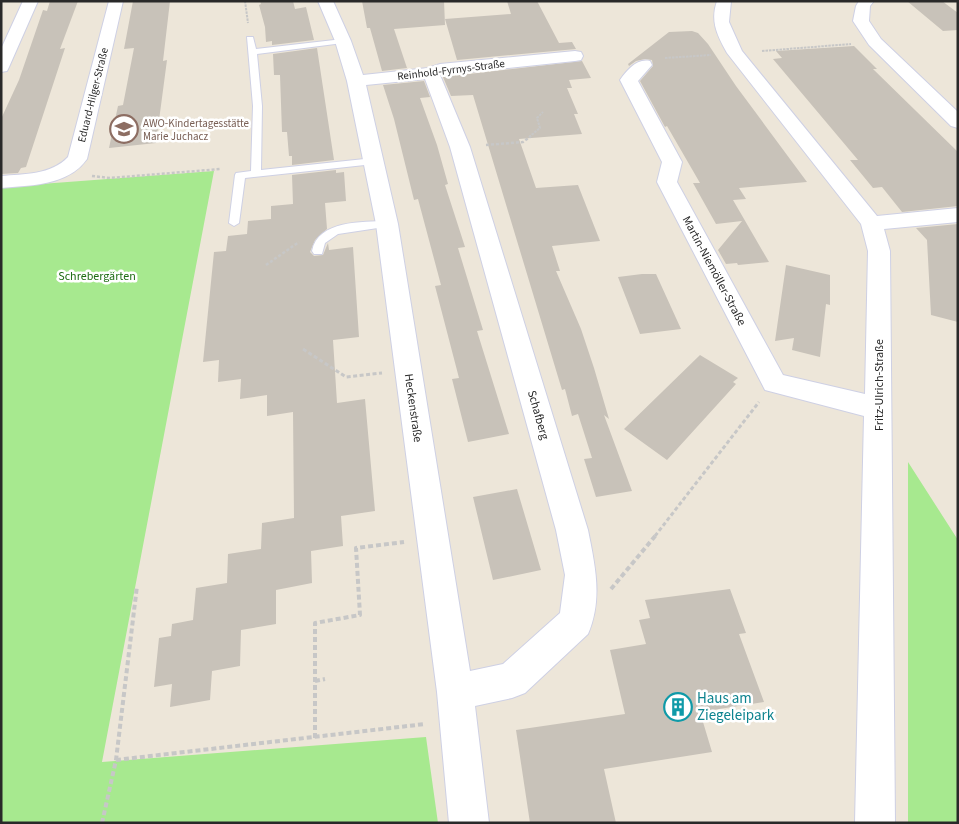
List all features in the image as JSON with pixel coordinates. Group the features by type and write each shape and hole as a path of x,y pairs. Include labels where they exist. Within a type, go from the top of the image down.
{"street":[{"path":"1,67 31,1"},
{"name":"Eduard-Hilger-Straße","path":"71,168 77,159 116,1"},
{"name":"Heckenstraße","path":"325,1 343,40 356,81 387,224 458,719 469,823"},
{"name":"Fritz-Ulrich-Straße","path":"724,1 719,13 724,32 735,53 871,222 879,251 875,823"},
{"path":"867,1 863,6 862,21 875,42 958,122"},
{"name":"Reinhold-Fyrnys-Straße","path":"356,81 431,73 440,69 575,56"},
{"name":"Martin-Niemöller-Straße","path":"644,66 628,80 672,162 667,182 774,383"},
{"name":"Schafberg","path":"431,73 460,147 572,530 581,575 576,622 512,680 454,692"},
{"path":"1,182 52,175 71,168"},
{"path":"871,222 958,215"},
{"path":"774,383 879,409"}],"lane":[{"path":"250,39 256,88 258,147 256,172"},
{"path":"252,52 343,40"},
{"path":"234,223 240,175 374,161"},
{"path":"318,251 317,246 322,238 336,230 387,224"}],"path":[{"path":"644,66 652,59 875,42"},
{"path":"460,147 523,142 540,128 537,118 543,112"},
{"path":"71,168 86,176 110,178 228,169 238,170 240,175"},
{"path":"303,349 346,377 407,370"},
{"path":"608,593 657,534 774,383"},
{"path":"315,738 315,623 360,615 356,548 432,539"},
{"path":"102,823 116,760 136,586"},
{"path":"315,680 325,679"},
{"path":"116,760 217,747 315,738 458,719"}],"green space":[{"name":"Schrebergärten","path":"214,171 102,762 426,737 438,823 1,823 1,187"},
{"path":"908,462 958,540 958,823 908,823"}],"building":[{"path":"50,1 78,1 60,49 65,48 26,167 21,168 18,173 1,174 1,119 19,80 43,10 47,11"},
{"path":"133,1 170,1 163,61 167,60 156,143 109,148 118,106 123,105 134,48 124,49"},
{"path":"260,1 293,1 295,9 306,7 314,40 272,45 272,41 266,42 265,27 259,5 261,4"},
{"path":"362,1 444,1 445,25 394,29 407,68 382,71 370,28 367,28"},
{"path":"507,1 537,1 559,43 572,42 576,49 457,60 445,19 511,14"},
{"path":"907,1 942,1 958,13 958,30 943,31"},
{"path":"692,31 698,33 708,44 736,86 807,182 739,188 746,199 733,200 769,262 738,265 737,263 726,264 718,250 742,221 716,224 693,183 700,183 667,126 665,127 640,81 653,66 652,60 636,61 629,66 628,64 669,32"},
{"path":"854,46 877,69 873,69 958,152 958,206 902,212 882,187 873,188 850,160 858,160 773,59 782,58 776,51"},
{"path":"317,48 334,160 292,165 292,156 289,156 287,132 282,132 280,75 274,75 273,54"},
{"path":"582,61 591,78 569,80 572,88 567,88 578,114 574,114 582,134 519,139 536,188 578,185 600,241 552,246 560,271 556,271 581,329 609,419 604,415 632,491 596,497 584,459 592,458 578,414 572,416 565,389 562,390 473,95 451,96 443,77"},
{"path":"424,81 430,97 420,98 437,145 448,184 445,185 465,247 458,248 483,330 477,331 509,434 468,442 452,379 459,378 435,286 441,285 418,199 414,200 394,119 383,85"},
{"path":"336,170 336,173 344,172 346,201 325,203 327,229 315,240 310,252 314,256 323,255 328,243 329,250 353,247 359,337 333,340 337,403 365,399 375,511 341,516 343,546 311,551 312,583 276,590 276,624 241,630 240,666 212,671 210,700 170,707 172,684 154,687 159,638 171,636 172,624 193,620 196,588 227,583 228,554 261,549 262,523 294,518 293,412 267,416 267,395 240,399 241,379 218,382 219,360 203,362 214,252 226,251 228,236 247,234 248,221 271,219 271,206 293,204 292,175"},
{"path":"958,224 958,322 931,315 927,240 916,228"},
{"path":"786,265 830,275 830,305 826,304 820,357 792,350 794,338 775,341"},
{"path":"656,274 681,329 640,334 618,277"},
{"path":"700,355 738,378 733,382 736,384 667,460 624,429"},
{"path":"517,489 541,570 493,580 473,497"},
{"name":"Haus am Ziegeleipark","path":"730,589 746,633 739,634 764,702 700,712 712,752 604,769 616,823 530,823 516,730 625,714 610,650 646,644 639,620 650,618 645,600"}],"place":[{"name":"AWO-Kindertagesstätte Marie Juchacz","path":"124,129"},
{"name":"Haus am Ziegeleipark","path":"678,707"}]}
